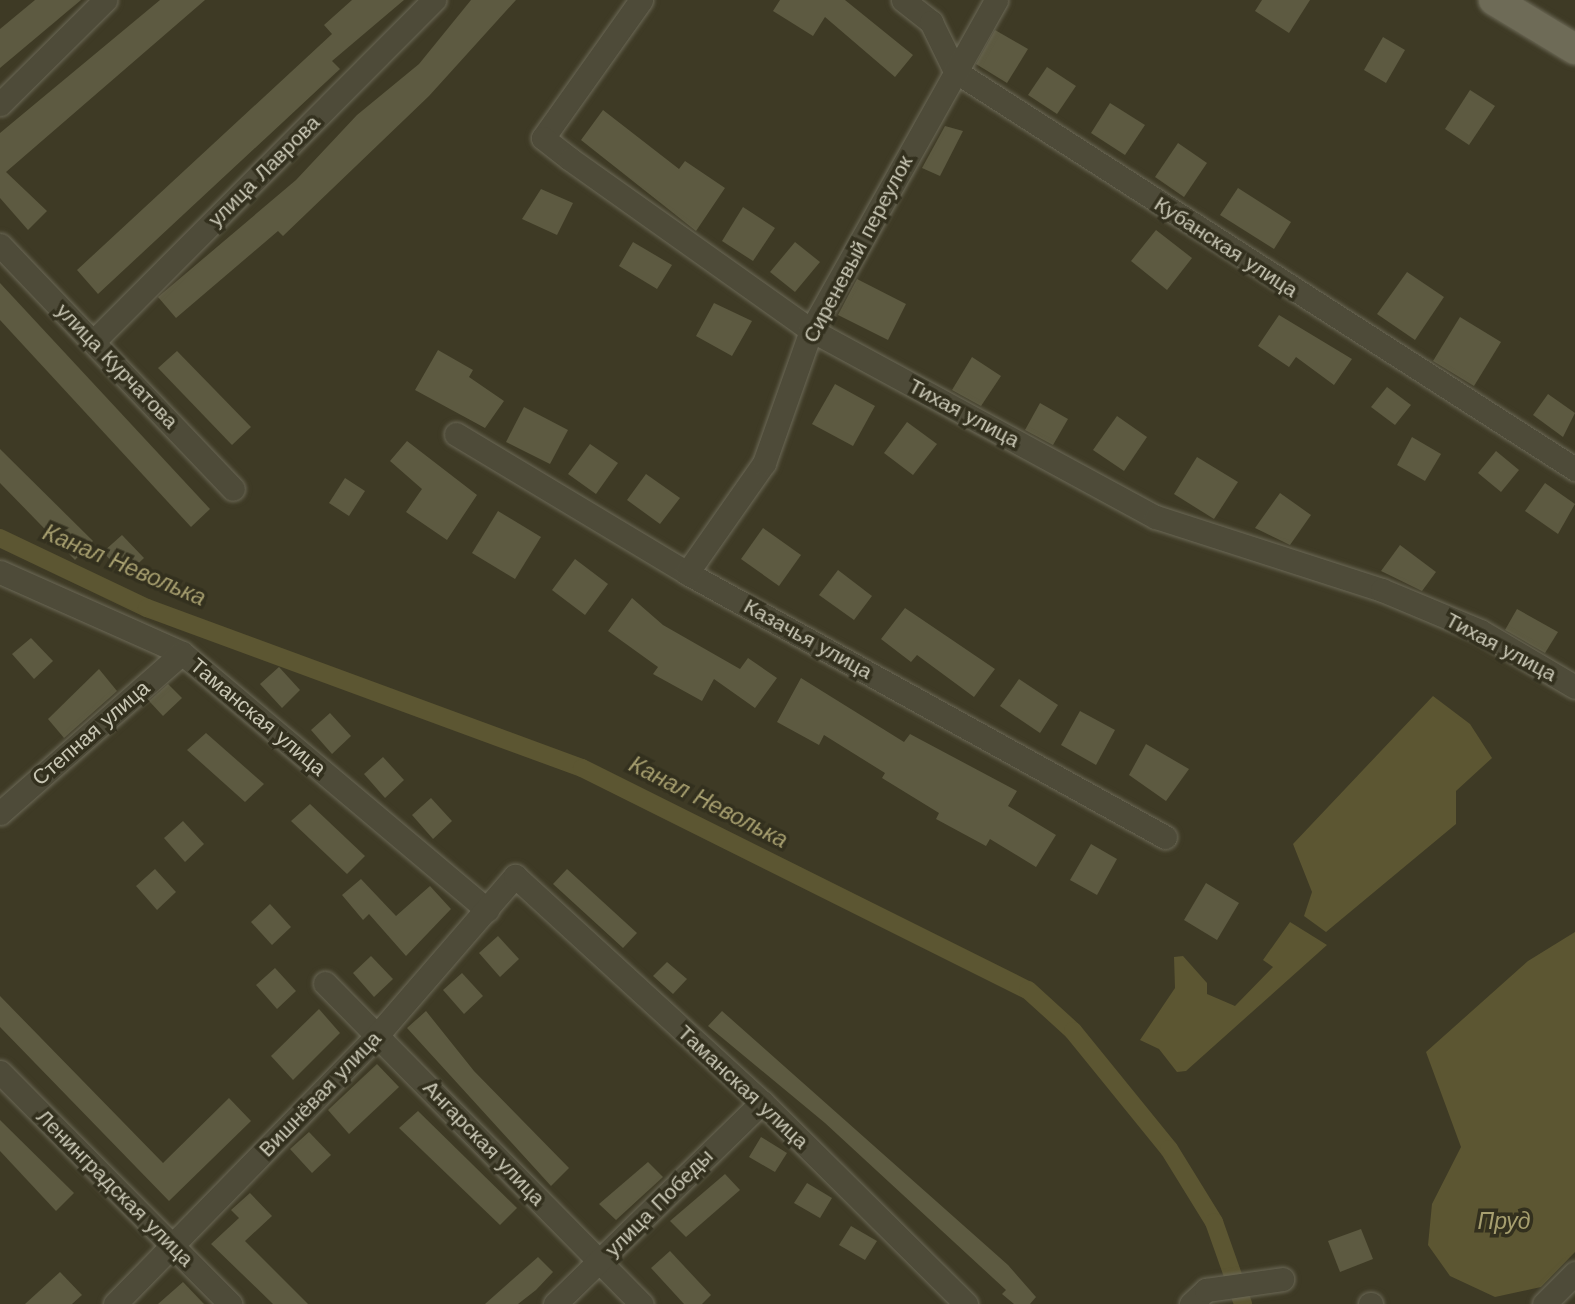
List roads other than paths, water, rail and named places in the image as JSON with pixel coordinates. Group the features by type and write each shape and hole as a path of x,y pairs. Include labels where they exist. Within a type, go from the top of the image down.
{"main road":[{"path":"1500,1 1575,49"}],"street":[{"path":"0,104 105,0"},
{"name":"улица Лаврова","path":"94,341 434,0"},
{"name":"Тихая улица","path":"641,0 543,138 811,330 1156,517 1382,590 1480,631 1575,687"},
{"path":"903,0 931,22 955,71"},
{"name":"Сиреневый переулок","path":"687,573 764,463 811,330 996,0"},
{"name":"Кубанская улица","path":"955,71 1575,469"},
{"name":"улица Курчатова","path":"0,245 233,489"},
{"name":"Казачья улица","path":"456,434 687,573 1165,836"},
{"name":"Таманская улица","path":"0,572 182,653 487,910"},
{"name":"Степная улица","path":"0,813 182,653"},
{"name":"Таманская улица","path":"515,876 762,1102 966,1304"},
{"name":"Вишнёвая улица","path":"116,1304 379,1033 515,876"},
{"name":"Ангарская улица","path":"325,983 379,1033 599,1263 642,1304"},
{"name":"Ленинградская улица","path":"0,1072 230,1304"},
{"name":"улица Победы","path":"555,1304 762,1102"},
{"path":"1544,1304 1575,1273"},
{"path":"1208,1294 1251,1283 1282,1279"}],"water":[{"path":"1433,696 1470,724 1492,758 1456,791 1456,824 1326,932 1304,916 1312,892 1293,844"},
{"path":"1290,922 1327,945 1186,1071 1177,1072 1159,1049 1140,1040 1175,988 1174,957 1183,956 1207,983 1207,994 1235,1006 1273,967 1263,960"},
{"name":"Пруд","path":"1575,932 1575,1252 1541,1287 1495,1297 1450,1276 1428,1245 1432,1204 1461,1147 1426,1052 1528,961"}],"waterway":[{"name":"Канал Неволька","path":"0,538 147,608 582,768 1028,990 1073,1031 1169,1149 1214,1222 1243,1304"}]}
